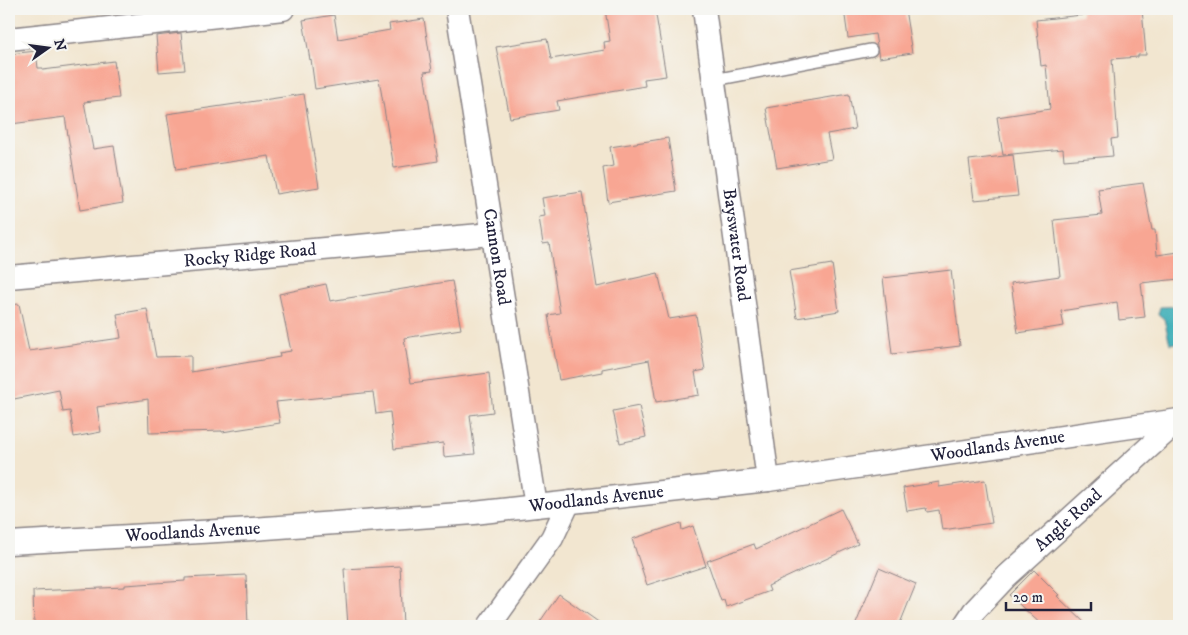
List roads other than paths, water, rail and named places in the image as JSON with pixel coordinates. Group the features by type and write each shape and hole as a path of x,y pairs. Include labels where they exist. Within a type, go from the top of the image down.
{"street":[{"path":"9,40 283,9"},
{"name":"Cannon Road","path":"457,9 536,506"},
{"name":"Bayswater Road","path":"704,9 768,480"},
{"name":"Rocky Ridge Road","path":"9,277 492,234"},
{"name":"Woodlands Avenue","path":"9,543 271,528 474,513 768,480 1179,420"},
{"name":"Angle Road","path":"964,626 974,611 1007,576 1179,420"},
{"path":"489,626 552,538 568,502"}],"lane":[{"path":"714,80 870,50"}],"water":[{"path":"1179,306 1179,343 1170,344 1164,319 1158,314 1160,307"}]}
